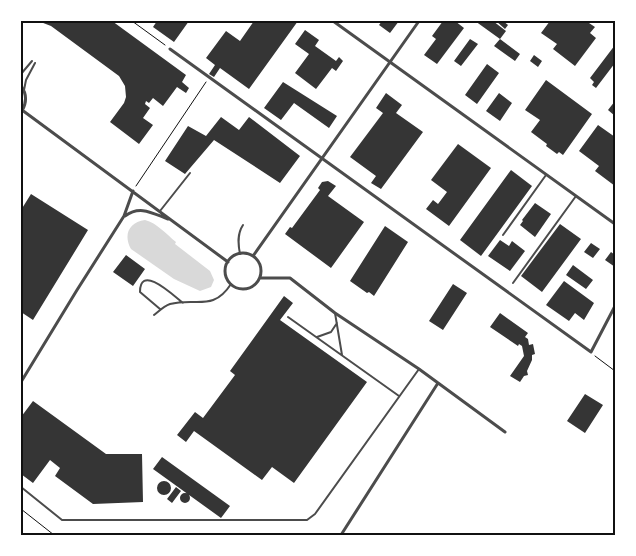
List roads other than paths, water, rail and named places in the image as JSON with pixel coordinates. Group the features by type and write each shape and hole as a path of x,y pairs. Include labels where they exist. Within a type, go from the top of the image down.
{"street":[{"path":"333,21 615,224"},
{"path":"253,256 419,21"},
{"path":"170,49 591,352 615,306"},
{"path":"21,86 26,100 22,110 228,262"},
{"path":"21,382 124,216 133,191"},
{"path":"124,216 133,210 142,210 172,220"},
{"path":"240,254 253,256 260,264 260,278 257,283 247,289 236,288 231,284 226,273 228,262 232,257 240,254"},
{"path":"260,278 290,278 335,313 419,369 505,432"},
{"path":"341,535 438,383"}],"lane":[{"path":"21,74 32,61"},
{"path":"24,90 26,80 36,63"},
{"path":"160,211 190,173"},
{"path":"503,235 546,175"},
{"path":"514,283 576,196"},
{"path":"240,254 238,240 243,225"},
{"path":"161,309 140,292 140,288 145,280 155,281 183,303"},
{"path":"154,315 171,304 214,301 224,294 231,284"},
{"path":"335,313 343,356"},
{"path":"288,317 399,396"},
{"path":"316,337 331,332 337,323"},
{"path":"21,487 62,520 75,522 307,520 315,514 419,369"}]}
